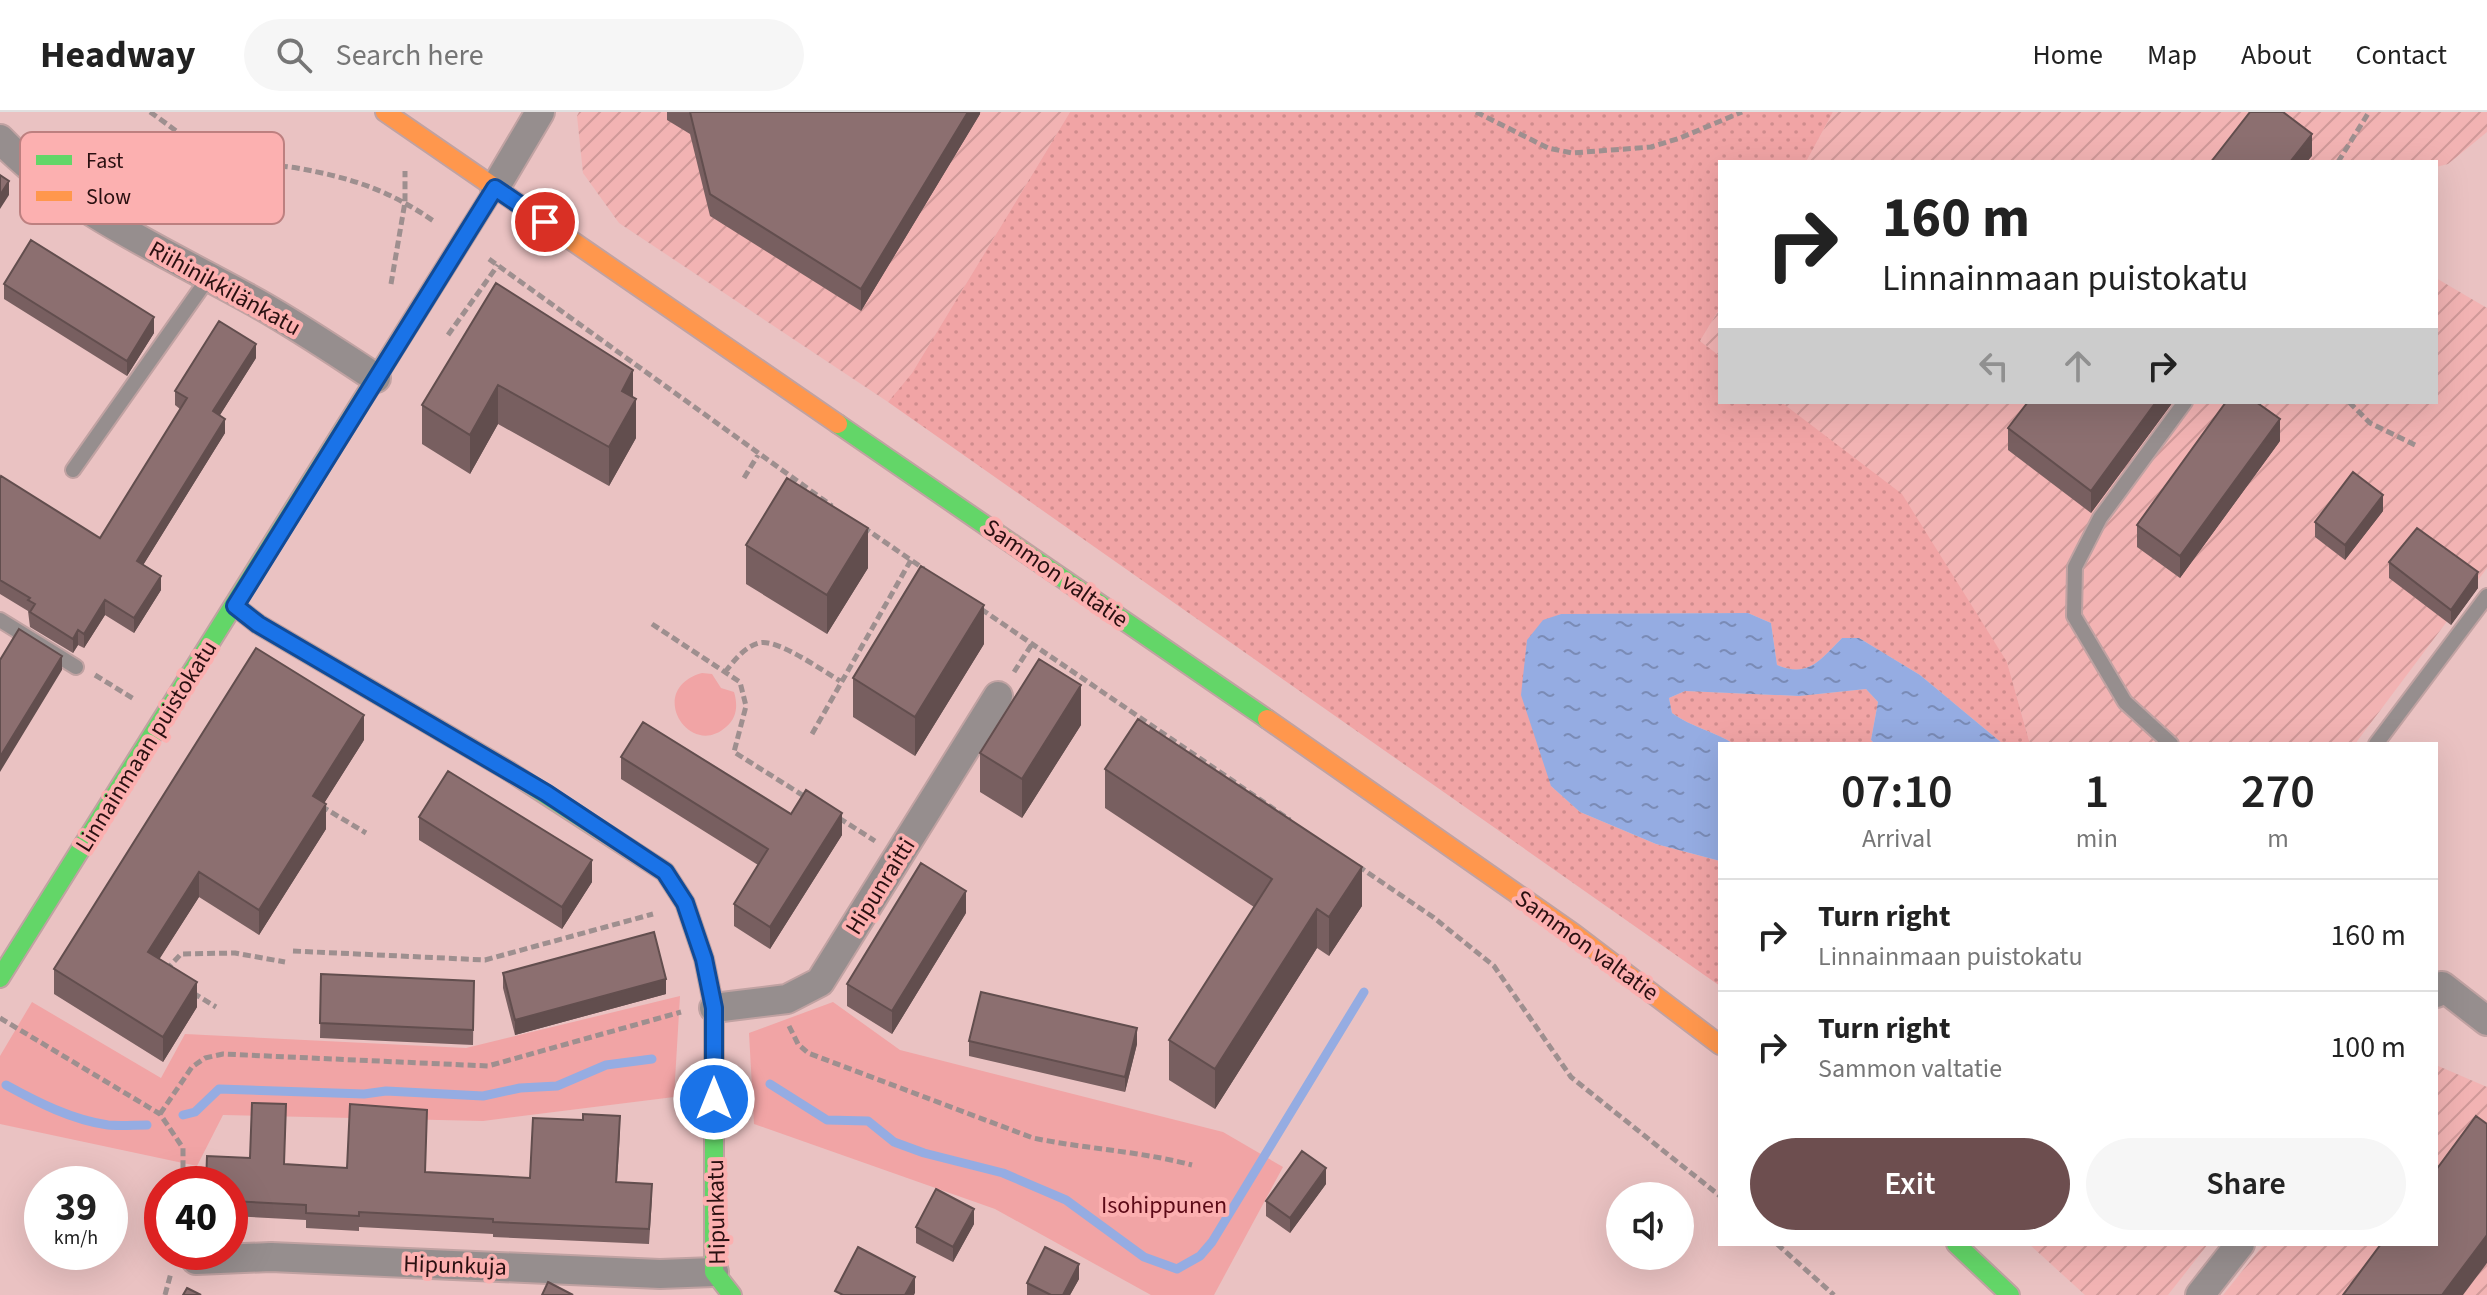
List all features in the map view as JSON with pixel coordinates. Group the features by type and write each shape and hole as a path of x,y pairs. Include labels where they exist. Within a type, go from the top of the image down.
{"street":[{"name":"Sammon valtatie","path":"385,112 1403,813 1573,933 1718,1043"},
{"path":"495,188 540,112"},
{"name":"Riihinikkilänkatu","path":"0,139 20,156"},
{"name":"Linnainmaan puistokatu","path":"0,978 495,188"},
{"name":"Riihinikkilänkatu","path":"113,224 174,261 249,298 376,378"},
{"name":"Hipunkatu","path":"235,606 258,624 546,793 665,872 685,903 704,959 714,1008 714,1272 732,1295"},
{"name":"Hipunraitti","path":"714,1008 787,999 820,982 998,696"},
{"path":"2438,986 2487,1021"},
{"path":"1958,1246 2010,1295"},
{"path":"2200,1295 2238,1246"},
{"name":"Hipunkuja","path":"248,1258 660,1274 714,1272"}],"lane":[{"path":"73,470 209,277"},
{"path":"2169,742 2125,702 2074,616 2075,567 2100,518 2184,404"},
{"path":"2378,742 2487,596"},
{"path":"0,620 76,667"}],"path":[{"path":"150,112 180,132"},
{"path":"1476,112 1537,144 1572,153 1651,147 1742,112"},
{"path":"2339,160 2369,112"},
{"path":"284,167 357,180 405,202 834,508"},
{"path":"2351,404 2370,423 2415,445"},
{"path":"744,478 758,455"},
{"path":"860,525 935,577"},
{"path":"812,734 911,560"},
{"path":"971,602 1291,820"},
{"path":"652,624 740,682 746,706 734,752 810,800"},
{"path":"725,672 744,650 761,642 777,645 840,681"},
{"path":"76,667 83,668 142,704"},
{"path":"312,800 366,833"},
{"path":"835,816 898,856"},
{"path":"1356,864 1433,917 1494,966 1571,1077 1718,1194"},
{"path":"293,951 485,960 661,912"},
{"path":"162,974 181,954 235,953 285,962"},
{"path":"189,990 216,1007"},
{"path":"777,1000 798,1044 821,1060 1033,1138 1066,1145 1151,1154 1192,1165"},
{"path":"160,1114 192,1067 205,1058 223,1054 488,1066 679,1012 714,1008"},
{"path":"0,1018 160,1114 183,1148 183,1166"},
{"path":"1779,1246 1834,1295"}],"shaded area":[{"path":"579,112 1070,112 912,373 888,402 619,223 583,173"},
{"path":"1833,112 2487,112 2487,132 2448,164 2438,166 2438,160 1807,160"},
{"path":"2438,279 2487,308 2487,568 2356,742 2029,742 2007,662 1783,404 2438,404"},
{"path":"1718,311 1718,354 1700,341"},
{"path":"2438,1066 2487,1087 2487,1295 2223,1295 2262,1246 2438,1246"},
{"path":"2031,1246 2206,1246 2168,1295 2085,1295"}],"green space":[{"path":"1070,112 1833,112 1807,160 1718,160 1718,311 1700,341 1718,354 1718,404 1784,404 1902,494 2007,662 2029,742 2001,742 1920,675 1859,638 1842,638 1813,665 1798,669 1777,665 1771,623 1748,613 1561,614 1543,621 1551,786 1580,812 1656,844 1718,860 1718,985 888,402 912,373"},
{"path":"702,673 712,674 721,688 734,692 735,697 736,711 732,720 712,735 699,735 687,729 675,706 676,693 685,681"},
{"path":"1866,689 1878,702 1873,742 1730,742 1672,713 1669,698 1685,691 1799,696"},
{"path":"680,996 674,1097 483,1121 223,1115 197,1166 0,1124 0,1056 32,1002 161,1078 185,1034 466,1048"},
{"name":"Isohippunen","path":"833,1002 900,1050 1223,1132 1283,1167 1214,1295 1151,1295 995,1209 754,1124 749,1033"}],"water":[{"path":"1748,613 1771,623 1777,665 1798,669 1813,665 1842,638 1859,638 1920,675 2001,742 1873,742 1878,702 1866,689 1799,696 1685,691 1669,698 1672,713 1730,742 1718,742 1718,860 1656,844 1580,812 1551,786 1521,695 1527,640 1543,620 1561,614"}],"building":[{"path":"690,112 968,112 861,289 710,194"},
{"path":"2250,112 2283,112 2312,134 2292,160 2213,160"},
{"path":"0,175 9,181 0,195"},
{"path":"31,240 154,317 127,361 4,284"},
{"path":"496,283 633,370 622,391 636,399 609,447 498,385 470,435 422,405"},
{"path":"219,321 256,344 213,411 225,419 137,561 161,576 134,618 105,600 84,634 78,630 73,639 30,612 35,604 28,600 30,598 0,580 0,478 100,538 187,398 175,391"},
{"path":"2026,404 2155,404 2091,491 2008,428"},
{"path":"2225,404 2259,404 2280,419 2180,556 2137,525"},
{"path":"2353,472 2383,495 2345,545 2315,522"},
{"path":"787,478 868,528 827,595 746,545"},
{"path":"2417,528 2478,572 2451,610 2389,562"},
{"path":"921,566 984,605 915,717 853,678"},
{"path":"19,629 62,656 0,757 0,660"},
{"path":"256,648 364,715 313,796 326,804 259,910 199,872 148,952 197,982 163,1037 54,969"},
{"path":"1039,659 1081,685 1022,779 980,753"},
{"path":"1138,719 1362,867 1329,917 1317,909 1215,1069 1169,1040 1272,879 1105,769"},
{"path":"643,722 791,814 806,790 842,813 770,927 734,904 768,849 621,757"},
{"path":"448,771 592,860 562,907 419,817"},
{"path":"921,863 966,891 892,1011 847,984"},
{"path":"654,932 666,979 515,1020 503,973"},
{"path":"321,974 474,981 473,1030 320,1023"},
{"path":"981,992 1137,1028 1125,1077 969,1041"},
{"path":"252,1103 286,1104 284,1164 347,1168 350,1104 427,1110 425,1172 530,1178 533,1118 583,1120 583,1114 620,1116 616,1182 652,1184 649,1229 359,1212 359,1216 306,1213 306,1205 248,1202 248,1166 207,1166 207,1156 250,1158"},
{"path":"2476,1116 2487,1124 2487,1235 2442,1295 2343,1295 2380,1246 2438,1246 2438,1167"},
{"path":"1302,1151 1326,1168 1290,1218 1266,1201"},
{"path":"936,1189 974,1209 953,1247 916,1227"},
{"path":"858,1247 915,1277 905,1295 843,1295 835,1291"},
{"path":"1045,1247 1079,1264 1063,1295 1051,1295 1027,1283"},
{"path":"548,1282 573,1295 542,1295"},
{"path":"187,1288 201,1295 183,1295"}],"waterway":[{"path":"770,1084 827,1120 868,1121 894,1142 1003,1173 1066,1200 1144,1257 1177,1269 1200,1256 1212,1242 1364,992"},
{"path":"183,1115 195,1112 219,1089 364,1094 386,1091 483,1096 520,1088 557,1086 606,1065 652,1059"},
{"path":"6,1085 42,1104 81,1119 108,1125 147,1125"}],"traffic: fast":[{"path":"0,978 495,188"},
{"path":"838,424 1267,719"},
{"path":"509,771 665,872 685,903 704,959 714,1008 714,1272 732,1295"},
{"path":"1958,1246 2010,1295"}],"traffic: slow":[{"path":"385,112 838,424"},
{"path":"235,606 258,624 509,771"},
{"path":"1267,719 1573,933 1718,1043"}],"route":[{"path":"545,222 495,188 235,606 258,624 546,793 665,872 685,903 704,959 714,1008 714,1099"}]}
